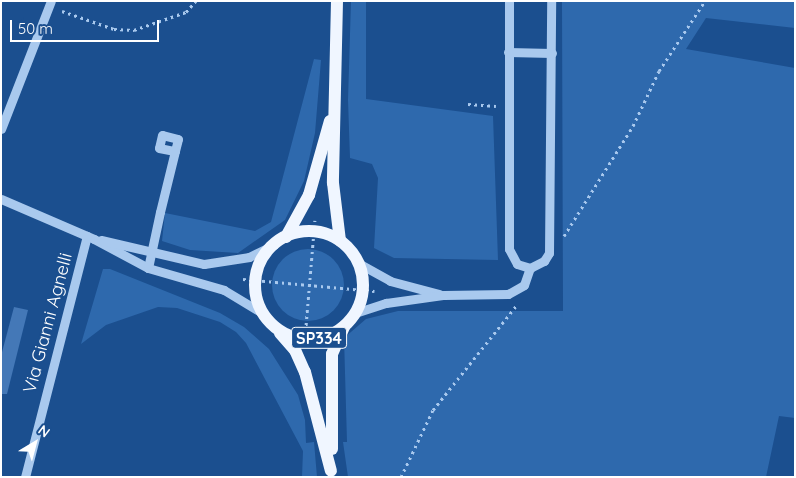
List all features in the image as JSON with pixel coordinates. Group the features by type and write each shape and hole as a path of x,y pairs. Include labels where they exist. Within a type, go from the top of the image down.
{"main road":[{"name":"SP334","path":"337,1 334,205 340,241"},
{"name":"SP334","path":"286,237 309,195 334,107"},
{"name":"SP334","path":"315,226 340,241 358,263 368,291 346,325 332,354 332,474 305,372 295,350 268,319 249,280 274,245 286,237 315,226"},
{"name":"SP334","path":"268,319 281,331 304,341 330,335 346,325"}],"street":[{"path":"509,1 507,106 508,249 516,264 530,268 544,261 549,253 551,1"},
{"path":"1,129 50,4"},
{"path":"508,52 552,53"},
{"path":"148,268 175,151"},
{"path":"1,199 90,237 148,268 224,290 268,319"},
{"path":"90,237 177,259 214,264 248,257 274,245"},
{"name":"Via Gianni Agnelli","path":"25,477 90,237"},
{"path":"358,263 390,281 444,295"},
{"path":"355,313 386,304 444,295 514,292 524,285 530,268"}],"path":[{"path":"50,4 114,29 134,30 186,12 196,1"},
{"path":"468,104 507,106"},
{"path":"304,341 315,226"},
{"path":"249,280 368,291"}],"shaded area":[{"path":"351,1 366,1 366,99 493,116 498,260 394,258 374,248 378,178 372,164 350,158 348,100"},
{"path":"562,1 795,1 795,28 706,18 686,49 795,68 795,418 779,416 766,477 348,477 343,442 347,442 344,338 366,319 398,311 563,311"},
{"path":"314,59 321,60 315,133 304,181 285,220 238,253 190,250 162,241 165,213 255,231 271,222"},
{"path":"308,249 328,255 338,265 344,285 338,305 328,315 308,321 288,315 278,305 272,285 278,265 288,255"},
{"path":"103,269 110,269 220,313 244,327 269,349 298,395 305,420 306,443 314,442 317,477 302,477 303,451 246,343 236,332 220,322 177,308 158,307 106,325 81,344"}],"building":[{"path":"14,307 28,310 7,394 1,394 1,356"}]}
